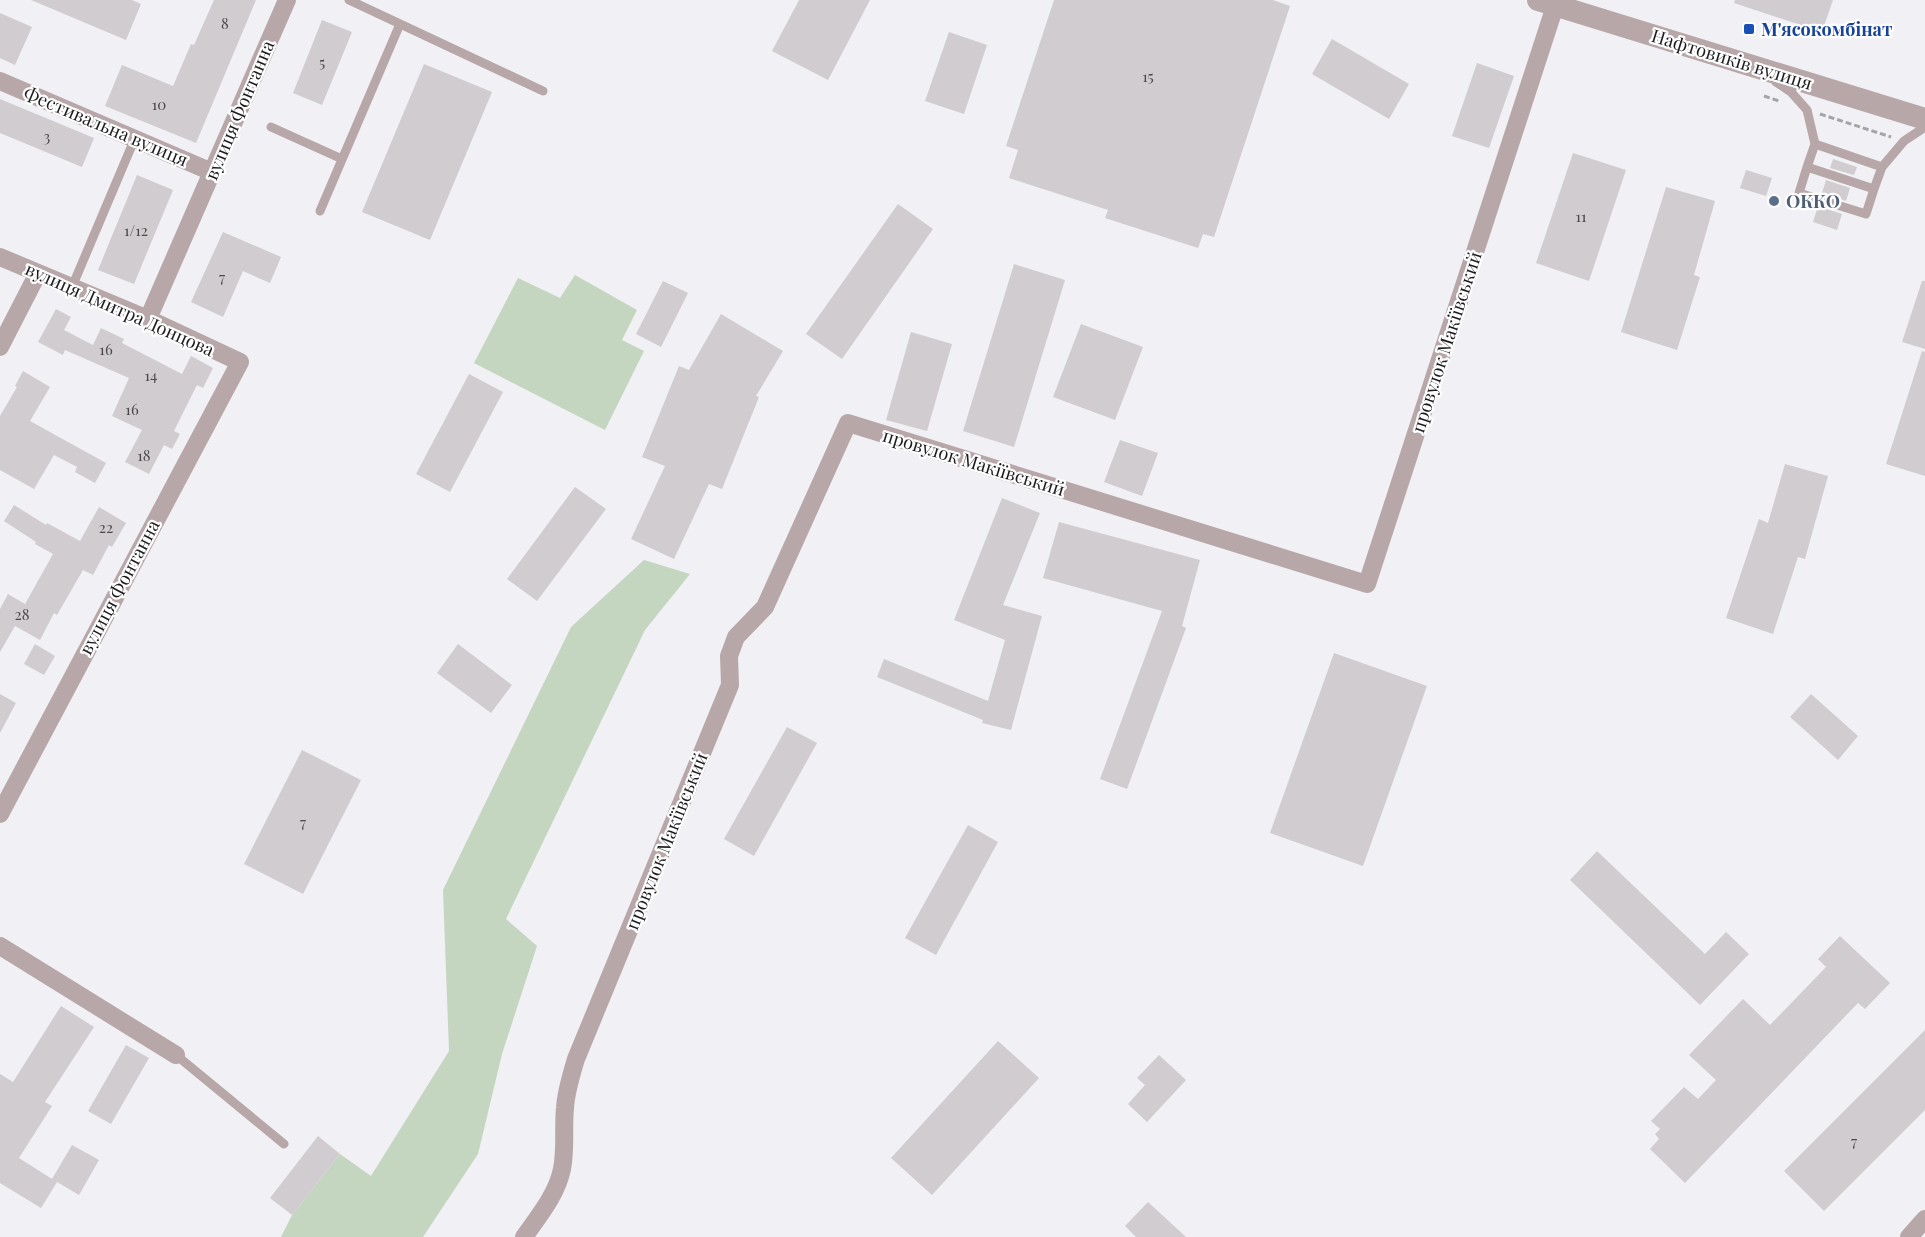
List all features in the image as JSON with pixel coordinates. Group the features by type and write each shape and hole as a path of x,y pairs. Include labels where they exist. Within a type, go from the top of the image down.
{"street":[{"name":"вулиця Фонтанна","path":"148,319 287,0"},
{"name":"Нафтовиків вулиця","path":"1560,4 1925,119"},
{"name":"провулок Макіївський","path":"524,1237 554,1192 562,1170 567,1087 576,1059 730,685 729,656 732,647 736,637 765,607 848,423 1367,584 1560,4"},
{"name":"Фестивальна вулиця","path":"0,81 213,172"},
{"name":"вулиця Дмитра Донцова","path":"0,257 148,319 240,362"},
{"path":"0,347 39,273"},
{"name":"вулиця Фонтанна","path":"0,813 240,362"},
{"path":"0,945 176,1055"},
{"path":"1909,1237 1925,1219"}],"lane":[{"path":"349,0 543,91"},
{"path":"320,211 400,24"},
{"path":"1752,65 1791,92 1807,110 1815,144 1799,193 1866,214 1882,167 1904,141 1925,127"},
{"path":"271,127 342,159"},
{"path":"72,287 135,138"},
{"path":"1815,144 1882,167"},
{"path":"1807,167 1874,189"},
{"path":"176,1055 284,1144"}],"path":[{"path":"1764,96 1904,141"}],"green space":[{"path":"575,275 637,310 622,340 644,351 605,430 474,363 518,278 560,298"},
{"path":"644,560 690,574 645,630 506,919 537,946 502,1054 478,1154 423,1237 281,1237 292,1215 340,1154 371,1176 449,1051 443,890 571,627"}],"building":[{"path":"31,0 132,0 141,4 126,40"},
{"path":"214,0 256,0 196,143 105,106 122,65 173,86 191,44 194,45"},
{"path":"799,0 870,0 828,80 772,51"},
{"path":"1054,0 1273,0 1290,6 1214,237 1203,234 1198,248 1105,218 1108,210 1009,178 1018,150 1006,146"},
{"path":"1735,0 1833,0 1822,32 1734,3"},
{"path":"0,13 32,27 15,65 0,58"},
{"path":"322,20 352,32 322,105 293,93"},
{"path":"949,32 987,45 964,114 925,101"},
{"path":"1332,39 1409,84 1389,119 1312,74"},
{"path":"1477,63 1514,76 1489,148 1452,136"},
{"path":"424,64 492,92 430,240 362,212"},
{"path":"0,99 94,138 82,167 0,133"},
{"path":"1573,153 1626,170 1589,281 1536,263"},
{"path":"1833,159 1857,167 1854,175 1830,168"},
{"path":"1746,170 1772,178 1766,196 1740,188"},
{"path":"137,175 173,190 134,284 98,270"},
{"path":"1826,180 1850,188 1846,201 1822,193"},
{"path":"1666,187 1715,201 1694,275 1700,277 1677,350 1621,332"},
{"path":"898,204 933,229 842,359 806,334"},
{"path":"1818,206 1842,214 1837,230 1813,222"},
{"path":"223,232 281,257 270,283 243,271 223,317 191,302"},
{"path":"1014,264 1065,280 1014,447 963,431"},
{"path":"663,281 688,293 661,347 636,334"},
{"path":"1922,281 1925,281 1925,349 1902,342"},
{"path":"56,309 71,317 64,330 93,345 101,328 124,339 122,343 182,374 191,356 213,368 203,388 197,385 174,431 180,434 172,449 164,445 149,474 125,462 142,430 112,416 129,378 65,350 63,355 38,342"},
{"path":"721,314 783,351 756,396 759,397 722,489 709,484 674,559 631,539 665,466 642,457 679,366 689,370"},
{"path":"1081,324 1143,347 1115,420 1053,397"},
{"path":"911,332 952,344 927,431 886,420"},
{"path":"1922,351 1925,352 1925,476 1886,464"},
{"path":"23,371 50,387 30,421 106,463 95,483 75,472 77,467 54,455 34,489 0,470 0,416 17,387 15,386"},
{"path":"469,374 503,392 450,492 416,474"},
{"path":"1120,440 1158,453 1142,496 1104,482"},
{"path":"1785,464 1828,476 1805,559 1798,557 1773,634 1726,618 1759,519 1768,523"},
{"path":"575,487 606,509 537,601 507,579"},
{"path":"1002,498 1040,513 1003,605 1042,616 1011,730 982,723 983,720 877,677 884,659 988,701 1005,640 954,620"},
{"path":"14,505 46,525 47,523 80,541 99,507 126,523 112,547 109,545 93,575 83,570 57,615 54,613 40,640 15,626 0,652 0,609 8,594 25,604 53,554 4,521"},
{"path":"1059,522 1200,560 1182,626 1186,628 1127,789 1100,779 1162,611 1043,578"},
{"path":"35,644 55,656 44,675 24,664"},
{"path":"458,644 512,685 491,713 437,673"},
{"path":"1334,653 1427,686 1363,866 1270,833"},
{"path":"0,694 16,703 0,733"},
{"path":"1811,694 1858,736 1838,760 1790,717"},
{"path":"787,727 817,743 754,856 724,839"},
{"path":"302,750 361,780 303,894 244,864"},
{"path":"968,825 998,842 936,955 905,938"},
{"path":"1597,851 1705,954 1726,932 1749,954 1700,1005 1570,880"},
{"path":"1840,936 1890,983 1865,1009 1858,1003 1685,1183 1650,1149 1659,1139 1655,1134 1660,1129 1651,1121 1684,1087 1698,1099 1716,1080 1689,1055 1743,999 1770,1025 1826,967 1818,959"},
{"path":"61,1006 94,1027 45,1102 52,1106 19,1158 52,1179 72,1145 99,1160 79,1195 57,1182 41,1208 0,1183 0,1074 13,1082"},
{"path":"1925,1030 1925,1110 1824,1211 1784,1171"},
{"path":"998,1041 1039,1078 932,1195 891,1158"},
{"path":"126,1045 149,1058 111,1124 88,1111"},
{"path":"1159,1055 1186,1080 1147,1122 1128,1104 1145,1085 1137,1078"},
{"path":"318,1136 340,1154 292,1215 270,1198"},
{"path":"1148,1202 1186,1237 1136,1237 1125,1226"}],"place":[{"name":"М'ясокомбінат","path":"1749,29"},
{"name":"ОККО","path":"1774,201"}]}
